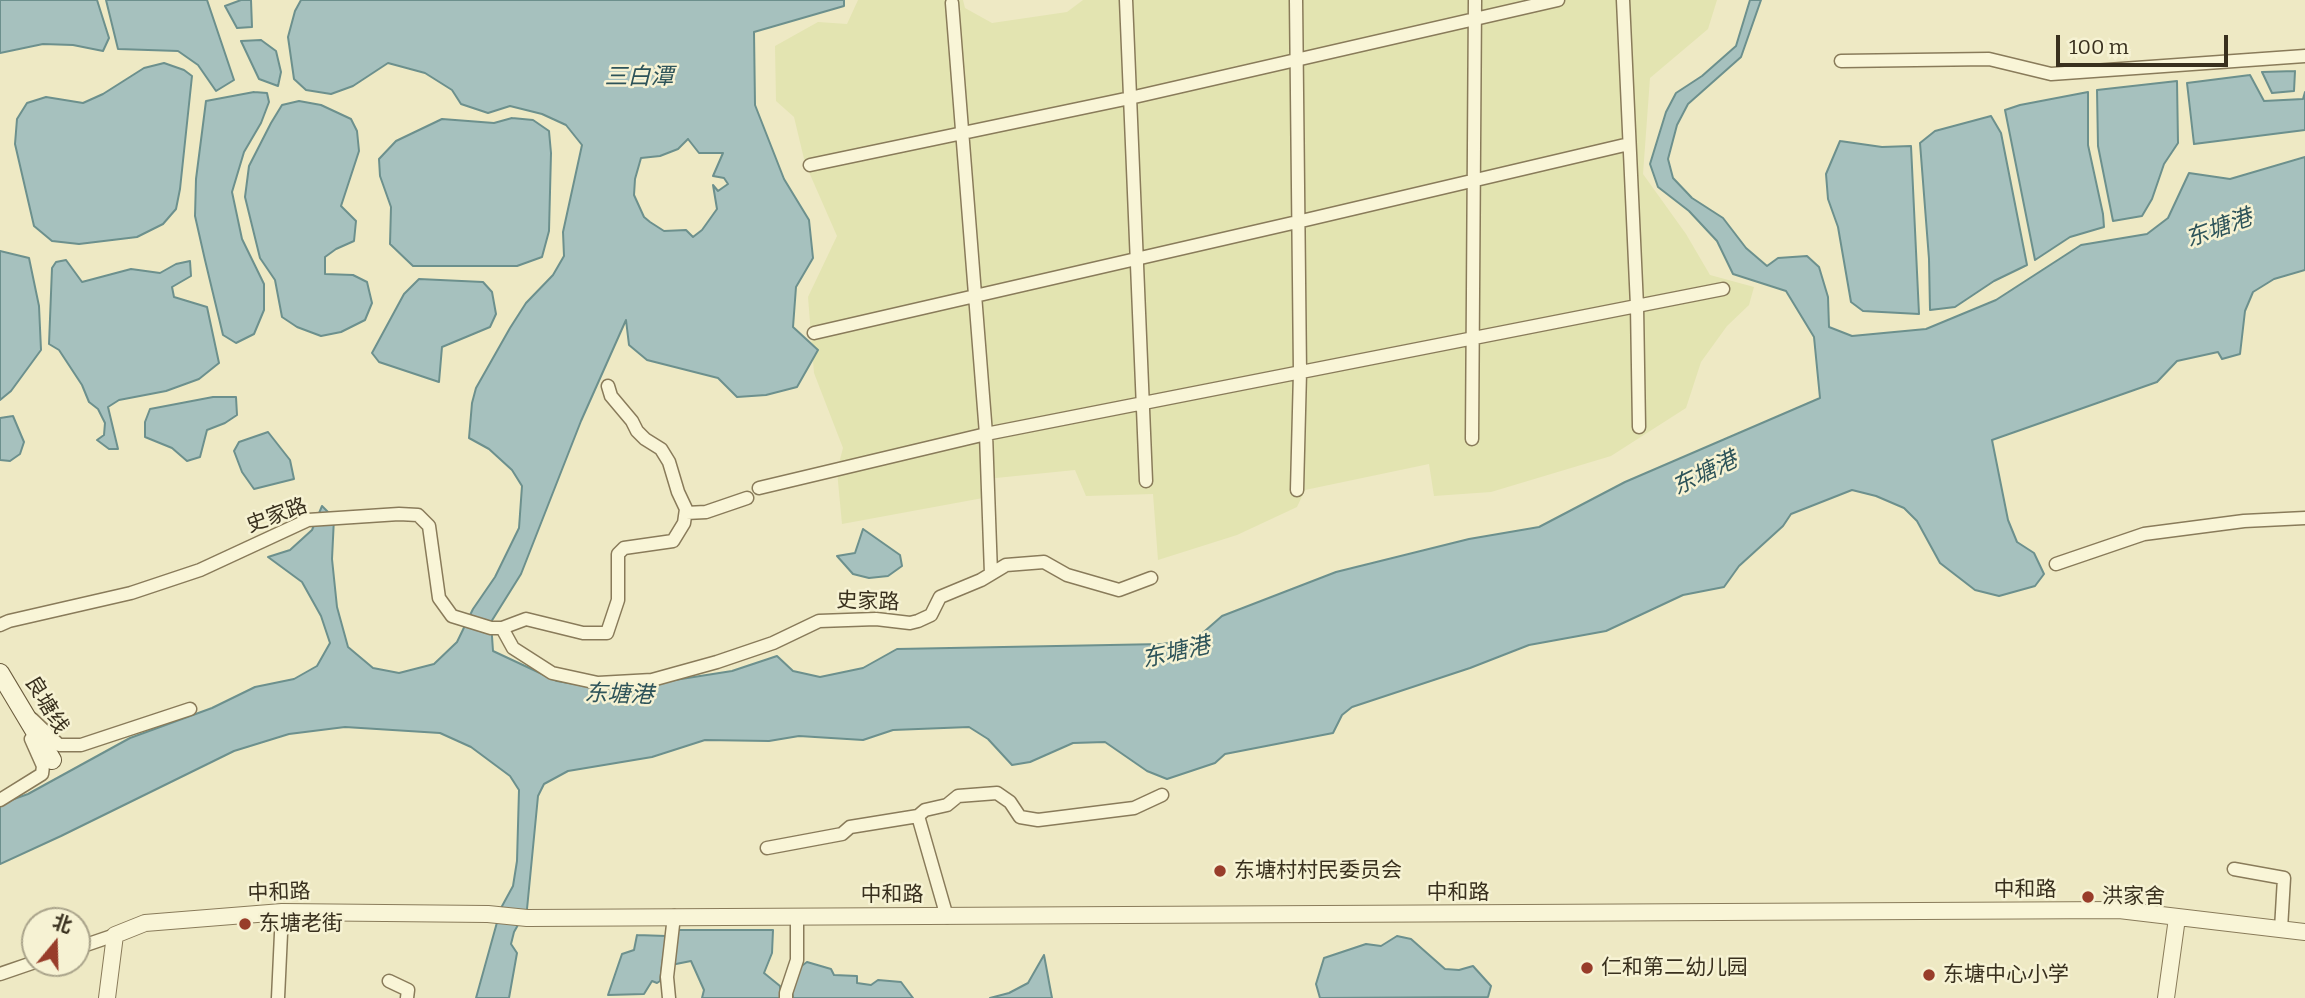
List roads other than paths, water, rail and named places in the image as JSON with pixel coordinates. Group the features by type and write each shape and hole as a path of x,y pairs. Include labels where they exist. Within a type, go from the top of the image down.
{"main road":[{"name":"良塘线","path":"0,673 52,760"}],"street":[{"path":"1126,0 1146,481"},
{"path":"1296,0 1300,372 1297,490"},
{"path":"1472,439 1475,0"},
{"path":"810,165 1130,98 1558,0"},
{"path":"1623,0 1637,306 1639,427"},
{"path":"952,3 986,434 991,574"},
{"path":"1841,61 1989,59 2050,74 2305,56"},
{"path":"814,332 1629,144"},
{"path":"759,488 986,434 1723,289"},
{"path":"608,386 611,396 637,431 661,449 669,462 686,509 685,513 706,512 747,498"},
{"name":"史家路","path":"0,625 131,593 200,570 308,520 418,514 429,526 439,598 452,616 491,628 502,628 526,619 583,633 607,633 618,600 618,554 624,548 673,541 684,523 685,513"},
{"path":"2056,564 2144,534 2244,521 2305,518"},
{"name":"史家路","path":"502,628 513,648 552,673 598,682 652,680 773,643 819,621 876,619 910,623 926,619 940,597 981,580 1006,565 1044,562 1067,575 1119,590 1151,578"},
{"path":"24,712 59,745 81,745 190,709"},
{"path":"0,800 42,774 43,765 29,733 24,712"},
{"path":"767,848 842,834 850,827 918,816 926,810 947,805 958,796 997,793 1010,802 1020,817 1038,820 1135,808 1162,794"},
{"path":"918,816 947,917"},
{"path":"2234,869 2284,878 2281,929"},
{"name":"中和路","path":"91,943 145,923 282,912 488,914 527,918 2119,910 2305,932"},
{"path":"278,998 282,912"},
{"path":"669,998 667,976 674,916"},
{"path":"786,998 797,960 797,916"},
{"path":"2166,998 2177,918"},
{"path":"107,998 115,935"},
{"path":"0,974 21,967"},
{"path":"389,981 408,990 407,998"}],"water":[{"path":"0,0 97,0 109,38 103,51 73,45 43,44 0,53"},
{"path":"106,0 207,0 234,80 216,91 198,65 178,51 118,49"},
{"path":"241,0 251,0 252,27 237,28 225,6"},
{"path":"301,0 844,0 844,6 754,32 755,105 784,179 809,220 813,258 796,287 793,327 818,350 797,387 766,395 737,397 718,378 647,360 629,345 626,320 581,421 521,574 491,622 493,651 557,681 611,690 732,671 777,656 793,671 820,677 863,668 897,649 1163,644 1198,637 1222,616 1336,572 1469,539 1539,527 1625,482 1820,398 1814,337 1786,291 1733,274 1717,241 1689,211 1658,187 1650,164 1666,112 1676,93 1702,76 1736,46 1750,0 1761,0 1741,57 1688,104 1677,125 1668,159 1673,178 1692,198 1723,218 1746,248 1767,266 1778,258 1807,256 1819,267 1828,297 1829,327 1852,336 1926,329 1996,300 2081,245 2147,234 2168,218 2189,173 2230,179 2305,157 2305,270 2274,279 2253,292 2245,311 2240,354 2222,359 2218,352 2177,361 2157,382 1992,440 2008,520 2017,542 2034,553 2044,574 2035,586 1999,596 1975,590 1940,563 1917,521 1904,508 1876,496 1852,490 1791,514 1783,526 1739,566 1724,587 1683,595 1606,631 1529,645 1470,668 1352,707 1342,715 1333,733 1225,754 1215,763 1167,779 1147,771 1105,742 1073,743 1030,762 1012,765 988,739 969,727 893,730 863,740 799,736 769,741 705,740 652,757 568,771 544,784 538,796 527,909 514,932 511,944 517,953 509,998 476,998 501,908 513,886 517,861 519,790 510,776 471,747 440,733 345,727 289,734 234,751 0,864 0,804 28,794 130,738 212,708 255,687 294,679 317,666 330,643 321,616 302,582 268,557 290,550 312,530 322,506 334,518 332,559 337,607 348,647 373,668 399,673 434,664 457,642 473,609 495,577 519,528 522,486 512,470 489,449 469,438 472,403 476,388 510,328 526,303 553,275 564,256 563,232 582,145 566,125 542,114 510,106 488,113 461,104 452,90 425,73 388,63 353,86 331,94 306,90 294,79 288,37","holes":["688,139 699,153 723,153 713,176 724,178 728,184 718,191 713,185 717,209 702,230 693,237 686,230 664,231 644,217 634,195 641,158 660,156 678,149"]},
{"path":"261,40 276,51 281,72 278,86 259,79 241,41"},
{"path":"164,63 192,76 176,209 163,224 137,237 79,244 52,241 34,226 15,144 17,119 27,103 46,97 83,103 103,94 144,68"},
{"path":"2295,71 2294,91 2272,93 2262,72"},
{"path":"2250,75 2264,101 2303,99 2305,92 2305,130 2194,144 2187,83"},
{"path":"2177,81 2178,143 2164,164 2152,199 2142,216 2113,221 2098,146 2097,90"},
{"path":"254,92 267,93 269,102 261,123 244,152 232,192 242,239 264,284 264,310 254,334 236,343 223,335 195,216 196,179 206,101"},
{"path":"2088,92 2088,145 2104,227 2070,237 2035,260 2005,110"},
{"path":"299,101 321,105 351,119 357,131 359,151 341,206 356,221 354,241 325,257 325,274 353,275 367,282 372,303 365,320 341,332 321,336 297,327 282,317 275,280 260,258 245,197 249,166 271,123 282,105"},
{"path":"1991,116 2001,133 2027,265 1994,281 1955,307 1930,310 1920,143 1935,131"},
{"path":"512,118 533,120 549,131 549,231 542,257 517,266 413,266 390,244 391,207 380,176 379,159 396,141 442,119 494,123"},
{"path":"1840,141 1882,147 1911,146 1919,314 1863,311 1851,302 1838,227 1828,199 1826,174"},
{"path":"0,251 29,258 39,306 41,350 11,391 0,400"},
{"path":"66,260 82,282 131,269 160,273 176,264 190,261 191,276 172,287 174,297 207,307 219,363 199,379 166,391 119,400 108,407 118,449 109,449 97,440 104,435 105,423 98,409 89,402 82,385 59,350 49,344 52,268 56,262"},
{"path":"419,279 483,282 492,292 496,314 490,327 442,347 439,382 379,362 372,353 404,294"},
{"path":"213,397 236,397 237,415 207,430 200,457 187,461 172,448 145,437 145,422 150,409"},
{"path":"13,416 24,442 20,454 10,461 0,460 0,418"},
{"path":"268,432 290,460 294,479 254,489 242,472 234,451 239,442"},
{"path":"863,529 900,555 902,566 888,576 869,578 853,574 837,556 855,553"},
{"path":"677,930 773,930 772,953 764,973 780,986 781,998 702,998 704,990 691,961 671,965"},
{"path":"637,935 666,936 660,981 652,981 644,994 608,995 622,954 634,950"},
{"path":"1397,936 1411,939 1445,969 1459,970 1473,966 1491,986 1488,997 1320,998 1316,984 1324,958 1366,944 1381,946"},
{"path":"1044,955 1052,998 990,998 1009,993 1028,983"},
{"path":"807,962 831,969 834,975 857,976 857,983 871,985 878,980 901,982 913,998 793,998 791,986 796,970"}],"place":[{"name":"东塘村村民委员会","path":"1220,871"},
{"name":"洪家舍","path":"2088,897"},
{"name":"东塘老街","path":"245,924"},
{"name":"仁和第二幼儿园","path":"1587,968"},
{"name":"东塘中心小学","path":"1929,975"}],"water label":[{"name":"三白潭","path":"639,78"},
{"name":"东塘港","path":"2219,229"},
{"name":"东塘港","path":"1705,474"},
{"name":"东塘港","path":"1176,653"},
{"name":"东塘港","path":"619,695"}]}
